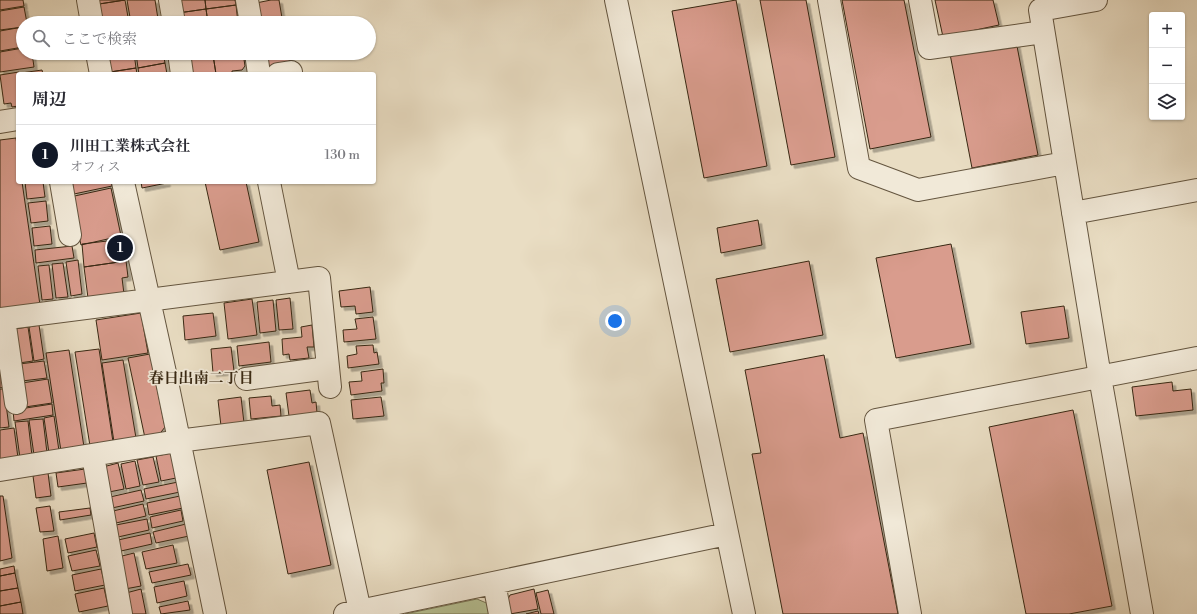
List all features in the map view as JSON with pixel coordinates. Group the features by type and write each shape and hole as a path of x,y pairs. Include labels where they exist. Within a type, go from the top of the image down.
{"street":[{"path":"88,0 91,16"},
{"path":"170,0 173,16"},
{"path":"247,0 250,16"},
{"path":"616,0 744,614"},
{"path":"829,0 859,168 918,190 1065,163"},
{"path":"920,0 929,48 1043,32"},
{"path":"1096,0 1038,5 1100,377 1142,614"},
{"path":"98,60 100,72"},
{"path":"180,60 182,72"},
{"path":"257,60 259,72"},
{"path":"0,122 16,119"},
{"path":"61,184 70,235"},
{"path":"123,184 150,299 178,441 215,614"},
{"path":"269,184 289,282"},
{"path":"1073,213 1197,190"},
{"path":"16,403 2,319 319,278 329,378 246,379"},
{"path":"910,614 876,420 1197,358"},
{"path":"0,470 178,441 319,423 366,611 727,534"},
{"path":"93,456 121,614"},
{"path":"494,583 500,614"}],"green space":[{"path":"477,599 491,605 493,614 405,614"}],"building":[{"path":"0,0 23,0 24,6 0,10"},
{"path":"98,0 125,0 99,4"},
{"path":"125,0 128,16 101,16 99,4"},
{"path":"127,0 155,0 158,16 130,16"},
{"path":"176,0 205,0 206,9 178,13"},
{"path":"205,0 235,0 236,5 206,9"},
{"path":"279,0 282,16 258,16 256,3"},
{"path":"736,0 767,166 704,178 672,11"},
{"path":"760,0 806,0 835,157 791,165"},
{"path":"842,0 904,0 931,137 870,149"},
{"path":"935,0 993,0 999,25 943,37"},
{"path":"236,5 237,16 207,16 206,9"},
{"path":"24,7 26,16 16,16 16,28 0,30 0,11"},
{"path":"206,9 207,16 178,16 178,13"},
{"path":"16,28 16,48 0,51 0,31"},
{"path":"1016,41 1038,155 972,168 950,54"},
{"path":"16,49 16,60 33,60 34,67 0,72 0,52"},
{"path":"108,60 135,60 136,68 110,72"},
{"path":"137,60 164,60 165,63 138,68"},
{"path":"184,60 214,60 216,72 187,72"},
{"path":"214,60 244,60 245,66 242,70 232,72 216,72"},
{"path":"267,60 290,60 290,61 268,66"},
{"path":"165,63 167,72 139,72 138,68"},
{"path":"136,68 137,72 110,72"},
{"path":"42,70 42,72 28,72"},
{"path":"16,72 16,106 12,107 11,103 4,104 0,75"},
{"path":"16,138 16,184 22,184 40,305 0,310 0,140"},
{"path":"25,184 43,184 45,197 27,199"},
{"path":"72,184 112,184 112,186 74,194"},
{"path":"141,184 162,184 142,188"},
{"path":"205,184 246,184 259,242 220,250"},
{"path":"111,188 121,236 81,245 70,197"},
{"path":"46,201 48,221 31,223 28,203"},
{"path":"758,220 762,245 721,253 717,228"},
{"path":"50,226 52,244 34,246 32,228"},
{"path":"124,239 126,261 84,267 82,244"},
{"path":"951,244 971,344 896,358 876,258"},
{"path":"72,246 74,258 36,263 35,250"},
{"path":"78,260 82,294 71,296 66,262"},
{"path":"126,261 128,277 122,278 124,294 88,298 84,267"},
{"path":"809,261 823,335 730,352 716,279"},
{"path":"63,263 68,297 56,298 52,264"},
{"path":"49,265 53,299 42,300 38,266"},
{"path":"370,287 373,312 356,314 355,306 341,307 339,291"},
{"path":"290,298 293,329 279,330 276,300"},
{"path":"252,299 257,335 228,339 224,303"},
{"path":"273,300 276,331 260,333 257,302"},
{"path":"1064,306 1069,338 1026,344 1021,312"},
{"path":"141,313 148,353 102,360 96,320"},
{"path":"213,313 216,336 185,340 183,316"},
{"path":"373,317 376,339 344,342 343,330 357,329 355,319"},
{"path":"39,325 44,359 34,361 29,327"},
{"path":"312,325 314,347 307,347 309,358 290,360 289,354 283,355 282,339 302,337 301,327"},
{"path":"28,327 33,361 19,363 15,329"},
{"path":"269,342 271,362 239,366 237,346"},
{"path":"373,345 374,353 377,352 379,364 348,368 347,356 357,354 356,346"},
{"path":"231,347 234,371 213,373 211,349"},
{"path":"99,349 113,442 90,446 75,352"},
{"path":"69,350 84,447 61,451 46,353"},
{"path":"150,354 165,427 158,436 145,438 128,358"},
{"path":"824,355 840,438 863,433 898,614 783,614 752,454 761,453 745,370"},
{"path":"123,360 136,438 114,442 102,363"},
{"path":"44,361 47,378 22,381 19,364"},
{"path":"2,369 4,387 0,388 0,370"},
{"path":"383,369 384,383 381,383 382,391 351,395 349,382 362,381 361,372"},
{"path":"48,379 52,403 25,407 22,383"},
{"path":"1172,382 1173,391 1191,389 1193,410 1136,416 1132,387"},
{"path":"0,389 4,389 9,427 0,428"},
{"path":"310,390 312,403 316,402 317,413 289,416 286,393"},
{"path":"271,396 272,406 280,405 281,416 251,419 249,398"},
{"path":"241,397 244,423 221,426 218,400"},
{"path":"381,397 384,416 353,419 351,400"},
{"path":"52,404 53,415 14,421 13,410"},
{"path":"1073,410 1112,606 1069,614 1026,614 989,427"},
{"path":"54,416 59,451 49,453 44,418"},
{"path":"43,419 47,453 34,455 29,420"},
{"path":"28,421 32,456 20,458 15,422"},
{"path":"14,428 18,458 0,461 0,430"},
{"path":"171,453 176,478 161,481 156,456"},
{"path":"153,457 159,482 143,485 137,460"},
{"path":"135,461 140,486 126,489 121,464"},
{"path":"309,462 331,565 288,574 267,470"},
{"path":"118,463 124,489 109,492 103,467"},
{"path":"85,469 87,483 58,487 56,473"},
{"path":"48,473 51,496 36,498 33,476"},
{"path":"178,482 180,492 146,499 144,489"},
{"path":"141,490 144,501 112,508 110,497"},
{"path":"0,496 3,496 12,558 0,561"},
{"path":"180,496 183,508 149,515 147,503"},
{"path":"143,504 146,516 116,523 113,511"},
{"path":"50,506 54,531 40,532 36,508"},
{"path":"90,508 91,515 60,520 59,512"},
{"path":"181,510 183,521 152,528 150,517"},
{"path":"147,519 149,530 118,537 116,525"},
{"path":"186,524 189,536 156,543 153,532"},
{"path":"94,533 97,547 68,553 65,539"},
{"path":"150,533 152,544 121,551 118,540"},
{"path":"58,536 63,568 47,571 43,539"},
{"path":"173,545 177,563 146,569 142,552"},
{"path":"96,550 100,566 72,571 68,556"},
{"path":"134,553 141,586 125,589 118,557"},
{"path":"188,564 191,575 152,583 149,572"},
{"path":"14,566 15,573 0,576 0,569"},
{"path":"101,569 105,585 75,591 72,575"},
{"path":"15,573 18,588 0,591 0,576"},
{"path":"184,581 187,596 157,603 154,587"},
{"path":"18,588 21,602 0,606 0,591"},
{"path":"104,588 108,606 79,612 75,594"},
{"path":"141,589 146,614 130,614 126,593"},
{"path":"534,589 538,609 510,614 507,601 510,595"},
{"path":"548,590 554,614 541,614 536,593"},
{"path":"188,601 190,610 161,614 159,607"},
{"path":"21,602 23,614 0,614 0,606"},
{"path":"538,611 539,614 526,614"}],"place":[{"name":"川田工業株式会社","path":"120,248"}],"district":[{"name":"春日出南二丁目","path":"201,378"}]}
